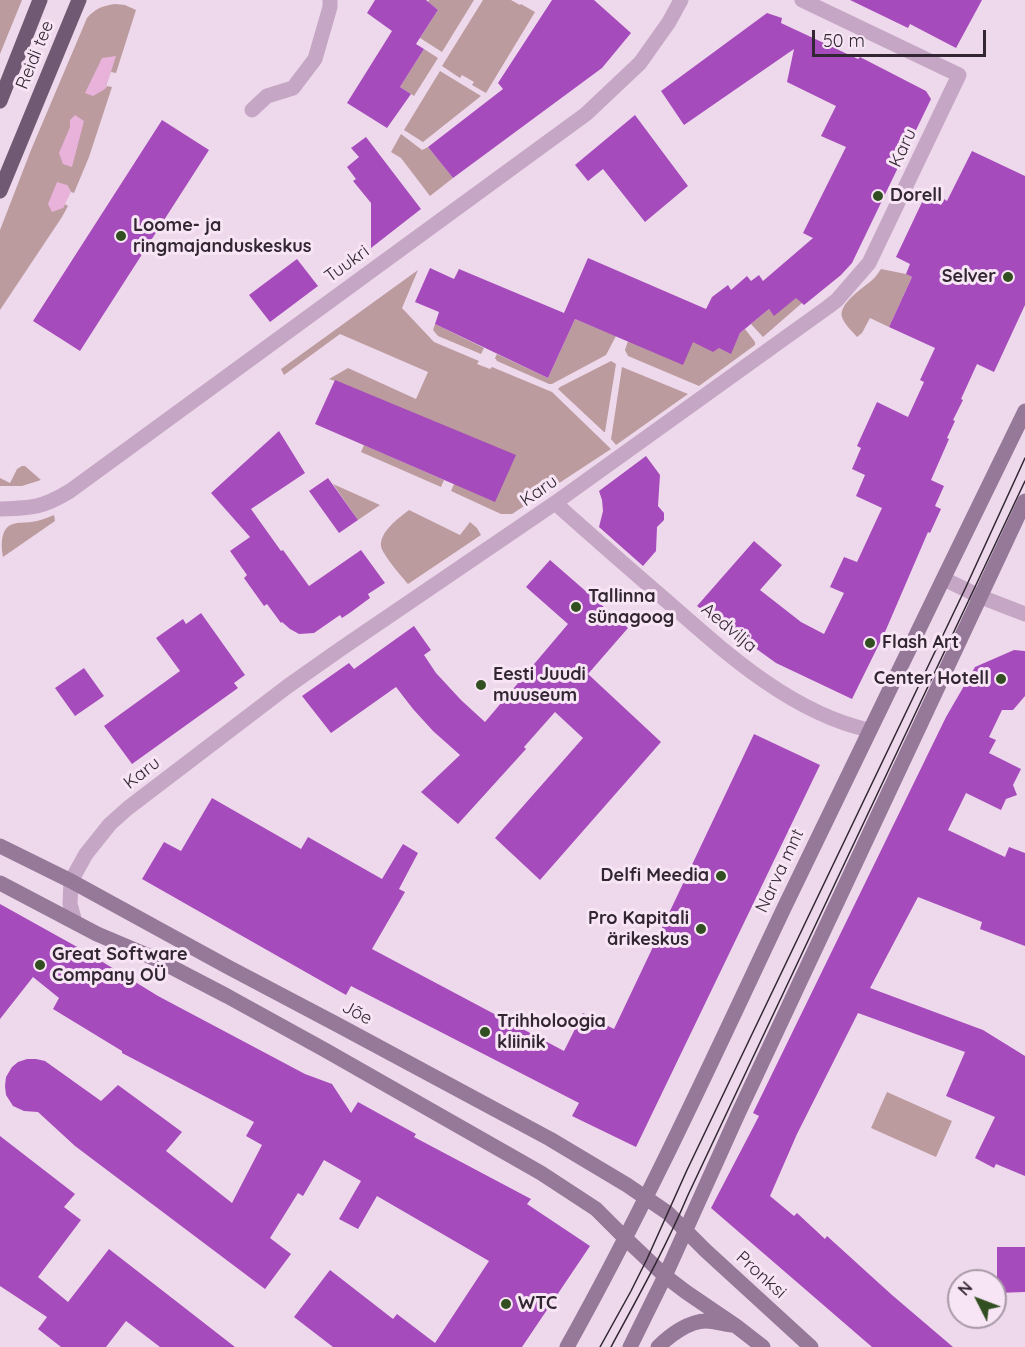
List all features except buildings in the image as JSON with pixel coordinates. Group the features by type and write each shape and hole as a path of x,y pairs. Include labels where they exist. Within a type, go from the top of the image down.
{"main road":[{"name":"Reidi tee","path":"0,101 40,0"},
{"name":"Reidi tee","path":"0,191 79,0"},
{"name":"Narva mnt","path":"567,1347 646,1197 869,730 1025,411"},
{"path":"630,1347 1025,501"},
{"name":"Jõe","path":"0,846 71,881 540,1134 646,1197 668,1213 685,1230"},
{"path":"0,883 98,934 227,996 541,1173 596,1209 665,1276 763,1347"},
{"name":"Pronksi","path":"685,1230 811,1347"},
{"path":"658,1347 680,1329 704,1321 736,1326"}],"street":[{"path":"252,110 267,96 293,88 315,59 330,0"},
{"name":"Tuukri","path":"0,509 32,508 53,502 70,491 586,114 640,63 669,22 681,0"},
{"name":"Karu","path":"71,881 86,854 110,824 146,795 288,686 555,503 837,300 869,263 959,75 802,0"},
{"name":"Aedvilja","path":"555,503 743,666 807,707 850,725 869,730"},
{"path":"944,579 981,597 1025,614"},
{"path":"71,881 70,904 75,922"}],"shaded area":[{"path":"0,0 22,0 0,54"},
{"path":"429,0 474,0 442,52 420,38 438,10 428,2"},
{"path":"483,0 511,0 535,12 486,93 472,85 474,82 462,75 460,78 442,66"},
{"path":"115,4 136,10 116,73 111,72 116,56 105,89 107,86 112,87 89,157 74,193 67,185 63,208 65,204 68,206 62,217 0,310 0,230 87,18 100,8"},
{"path":"424,49 438,58 414,96 400,87"},
{"path":"440,71 481,96 423,142 404,130"},
{"path":"401,134 422,150 428,147 453,178 430,196 401,158 391,152"},
{"path":"881,269 912,277 889,327 870,318 862,333 857,337 844,322 842,312 847,302"},
{"path":"418,270 402,308 434,342 479,361 477,364 490,369 492,367 552,392 611,449 512,514 501,514 451,491 454,484 335,381 329,379 348,368 416,399 428,372 340,334 284,375 281,369"},
{"path":"796,297 802,303 763,337 751,324 769,309 774,315"},
{"path":"575,319 616,336 606,355 552,384 497,361 495,358 497,354 548,378"},
{"path":"435,324 484,348 481,354 438,336 433,330"},
{"path":"745,329 755,345 699,386 628,356 625,350 628,341 697,332 719,348 731,353 740,333"},
{"path":"611,361 616,364 604,432 558,389"},
{"path":"622,367 688,394 616,445 611,439"},
{"path":"364,445 444,480 441,487 361,452"},
{"path":"22,466 41,480 22,486 0,486 0,478 10,483 17,469"},
{"path":"333,484 380,505 358,520"},
{"path":"409,510 460,535 470,522 481,535 408,584 388,560 381,546 387,530"},
{"path":"54,515 55,521 3,557 2,538 9,526"},
{"path":"887,1092 952,1121 936,1157 871,1128"}],"sand":[{"path":"116,56 105,89 93,96 85,93 102,58"},
{"path":"75,115 84,121 72,167 63,164 59,153 70,127 70,120"},
{"path":"57,182 67,185 71,192 63,208 52,212 48,204"}],"tram line":[{"path":"600,1347 647,1259 687,1170 965,589 1025,458"},
{"path":"611,1347 670,1234 1025,481"}],"place":[{"name":"Dorell","path":"878,196"},
{"name":"Loome- ja ringmajanduskeskus","path":"121,236"},
{"name":"Selver","path":"1008,277"},
{"name":"Tallinna sünagoog","path":"576,607"},
{"name":"Flash Art","path":"870,643"},
{"name":"Center Hotell","path":"1001,679"},
{"name":"Eesti Juudi muuseum","path":"481,685"},
{"name":"Delfi Meedia","path":"721,876"},
{"name":"Pro Kapitali ärikeskus","path":"701,929"},
{"name":"Great Software Company OÜ","path":"40,965"},
{"name":"Trihholoogia kliinik","path":"485,1032"},
{"name":"WTC","path":"506,1304"}]}
